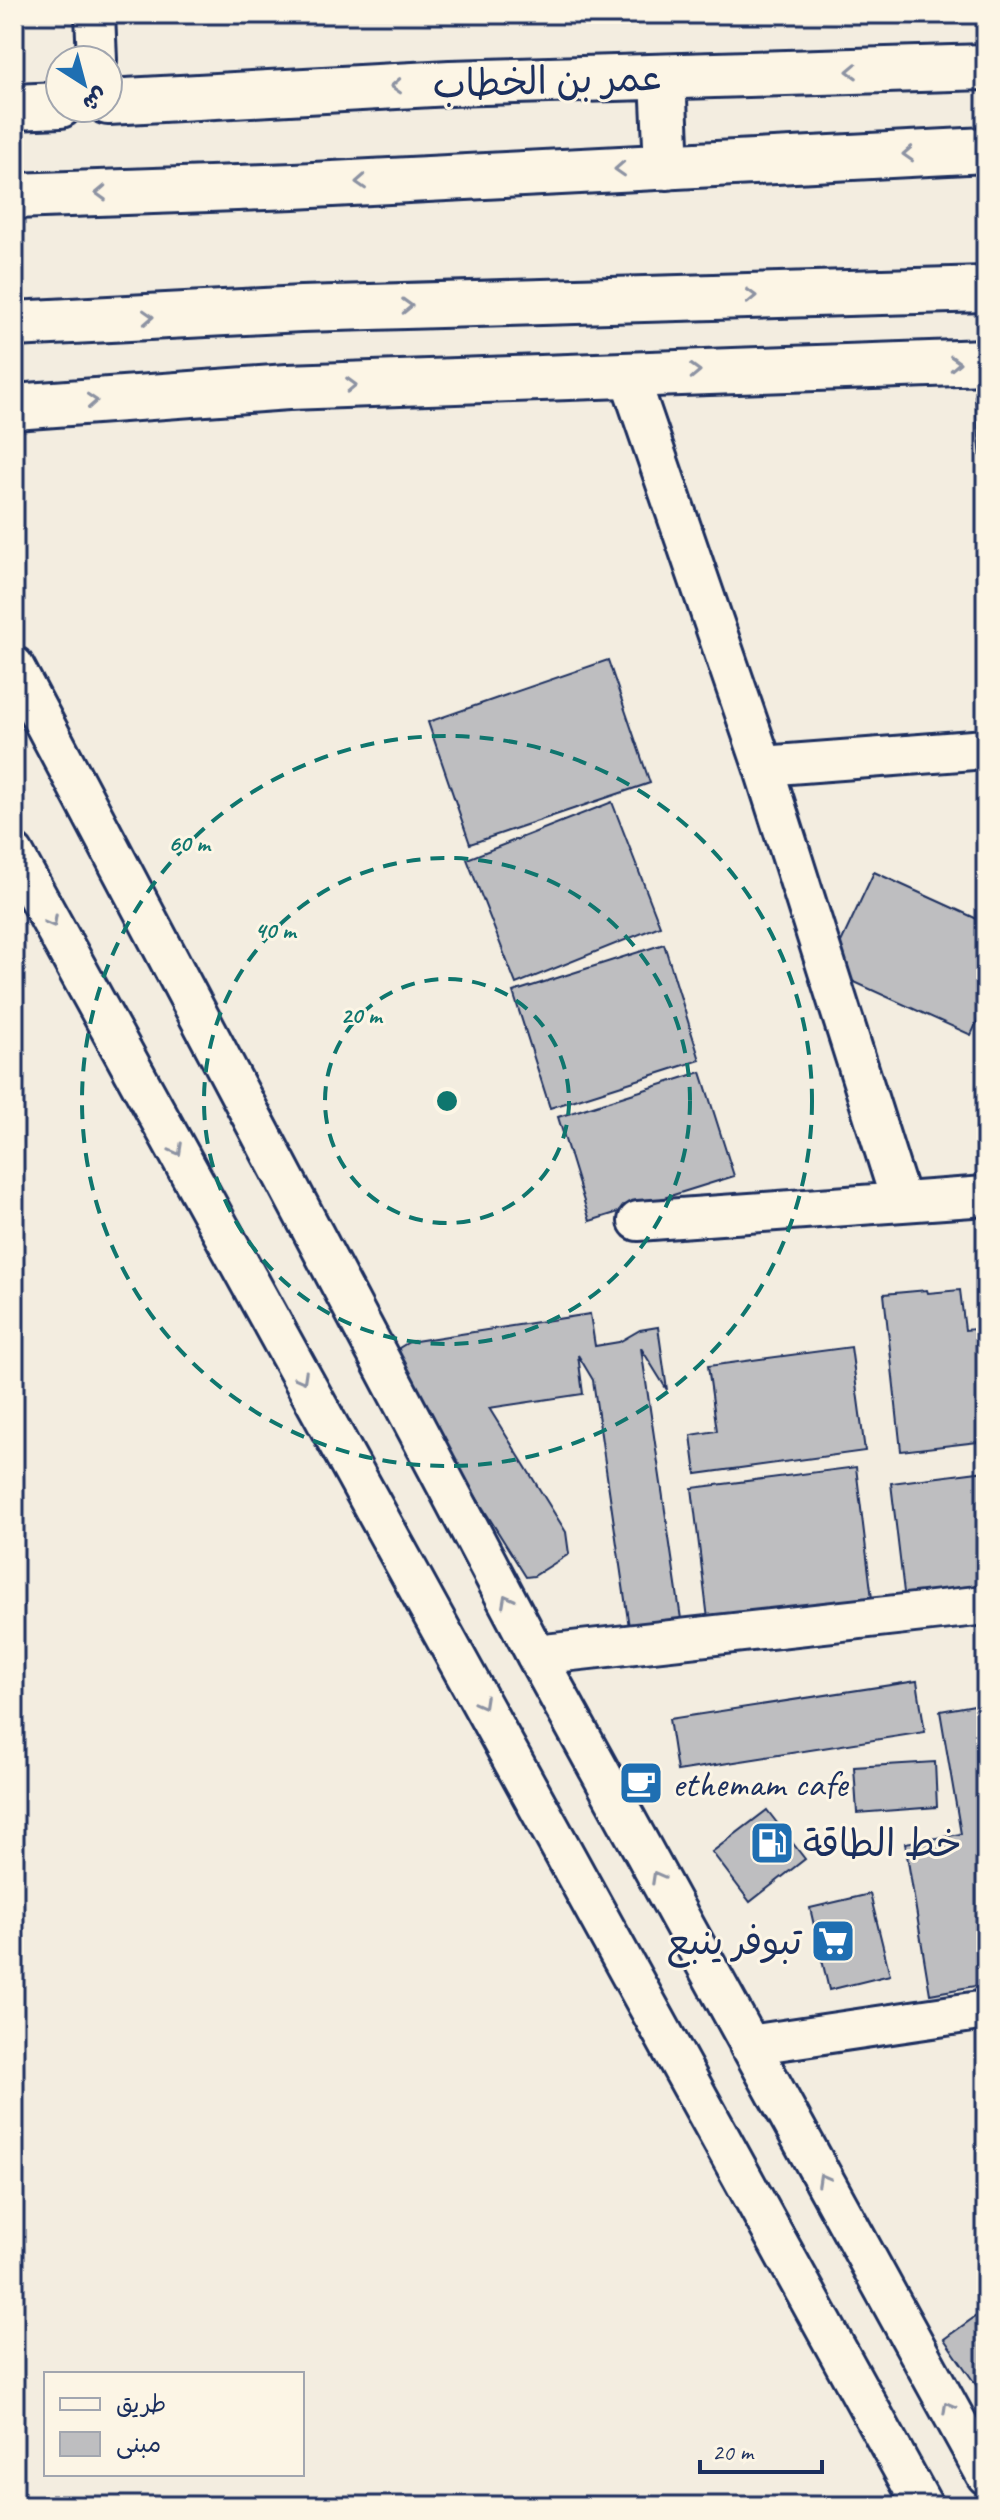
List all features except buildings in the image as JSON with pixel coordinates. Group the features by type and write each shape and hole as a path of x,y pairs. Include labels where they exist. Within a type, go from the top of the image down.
{"main road":[{"name":"عمر بن الخطاب","path":"124,101 450,83 986,67"},
{"path":"663,77 667,167"},
{"path":"14,107 44,106"},
{"path":"14,196 294,186 986,150"},
{"path":"14,324 301,309 986,289"},
{"path":"14,407 288,387 986,362"}],"street":[{"path":"95,14 96,44"},
{"path":"628,373 763,766 901,1202"},
{"path":"14,666 536,1655 986,2475"},
{"path":"763,766 986,749"},
{"path":"14,854 923,2506"},
{"path":"638,1221 986,1196"},
{"path":"536,1655 986,1605"},
{"path":"749,2045 986,2010"}],"place":[{"name":"ethemam cafe","path":"641,1783"},
{"name":"خط الطاقة","path":"772,1843"},
{"name":"تبوفر ينبع","path":"833,1941"}]}
